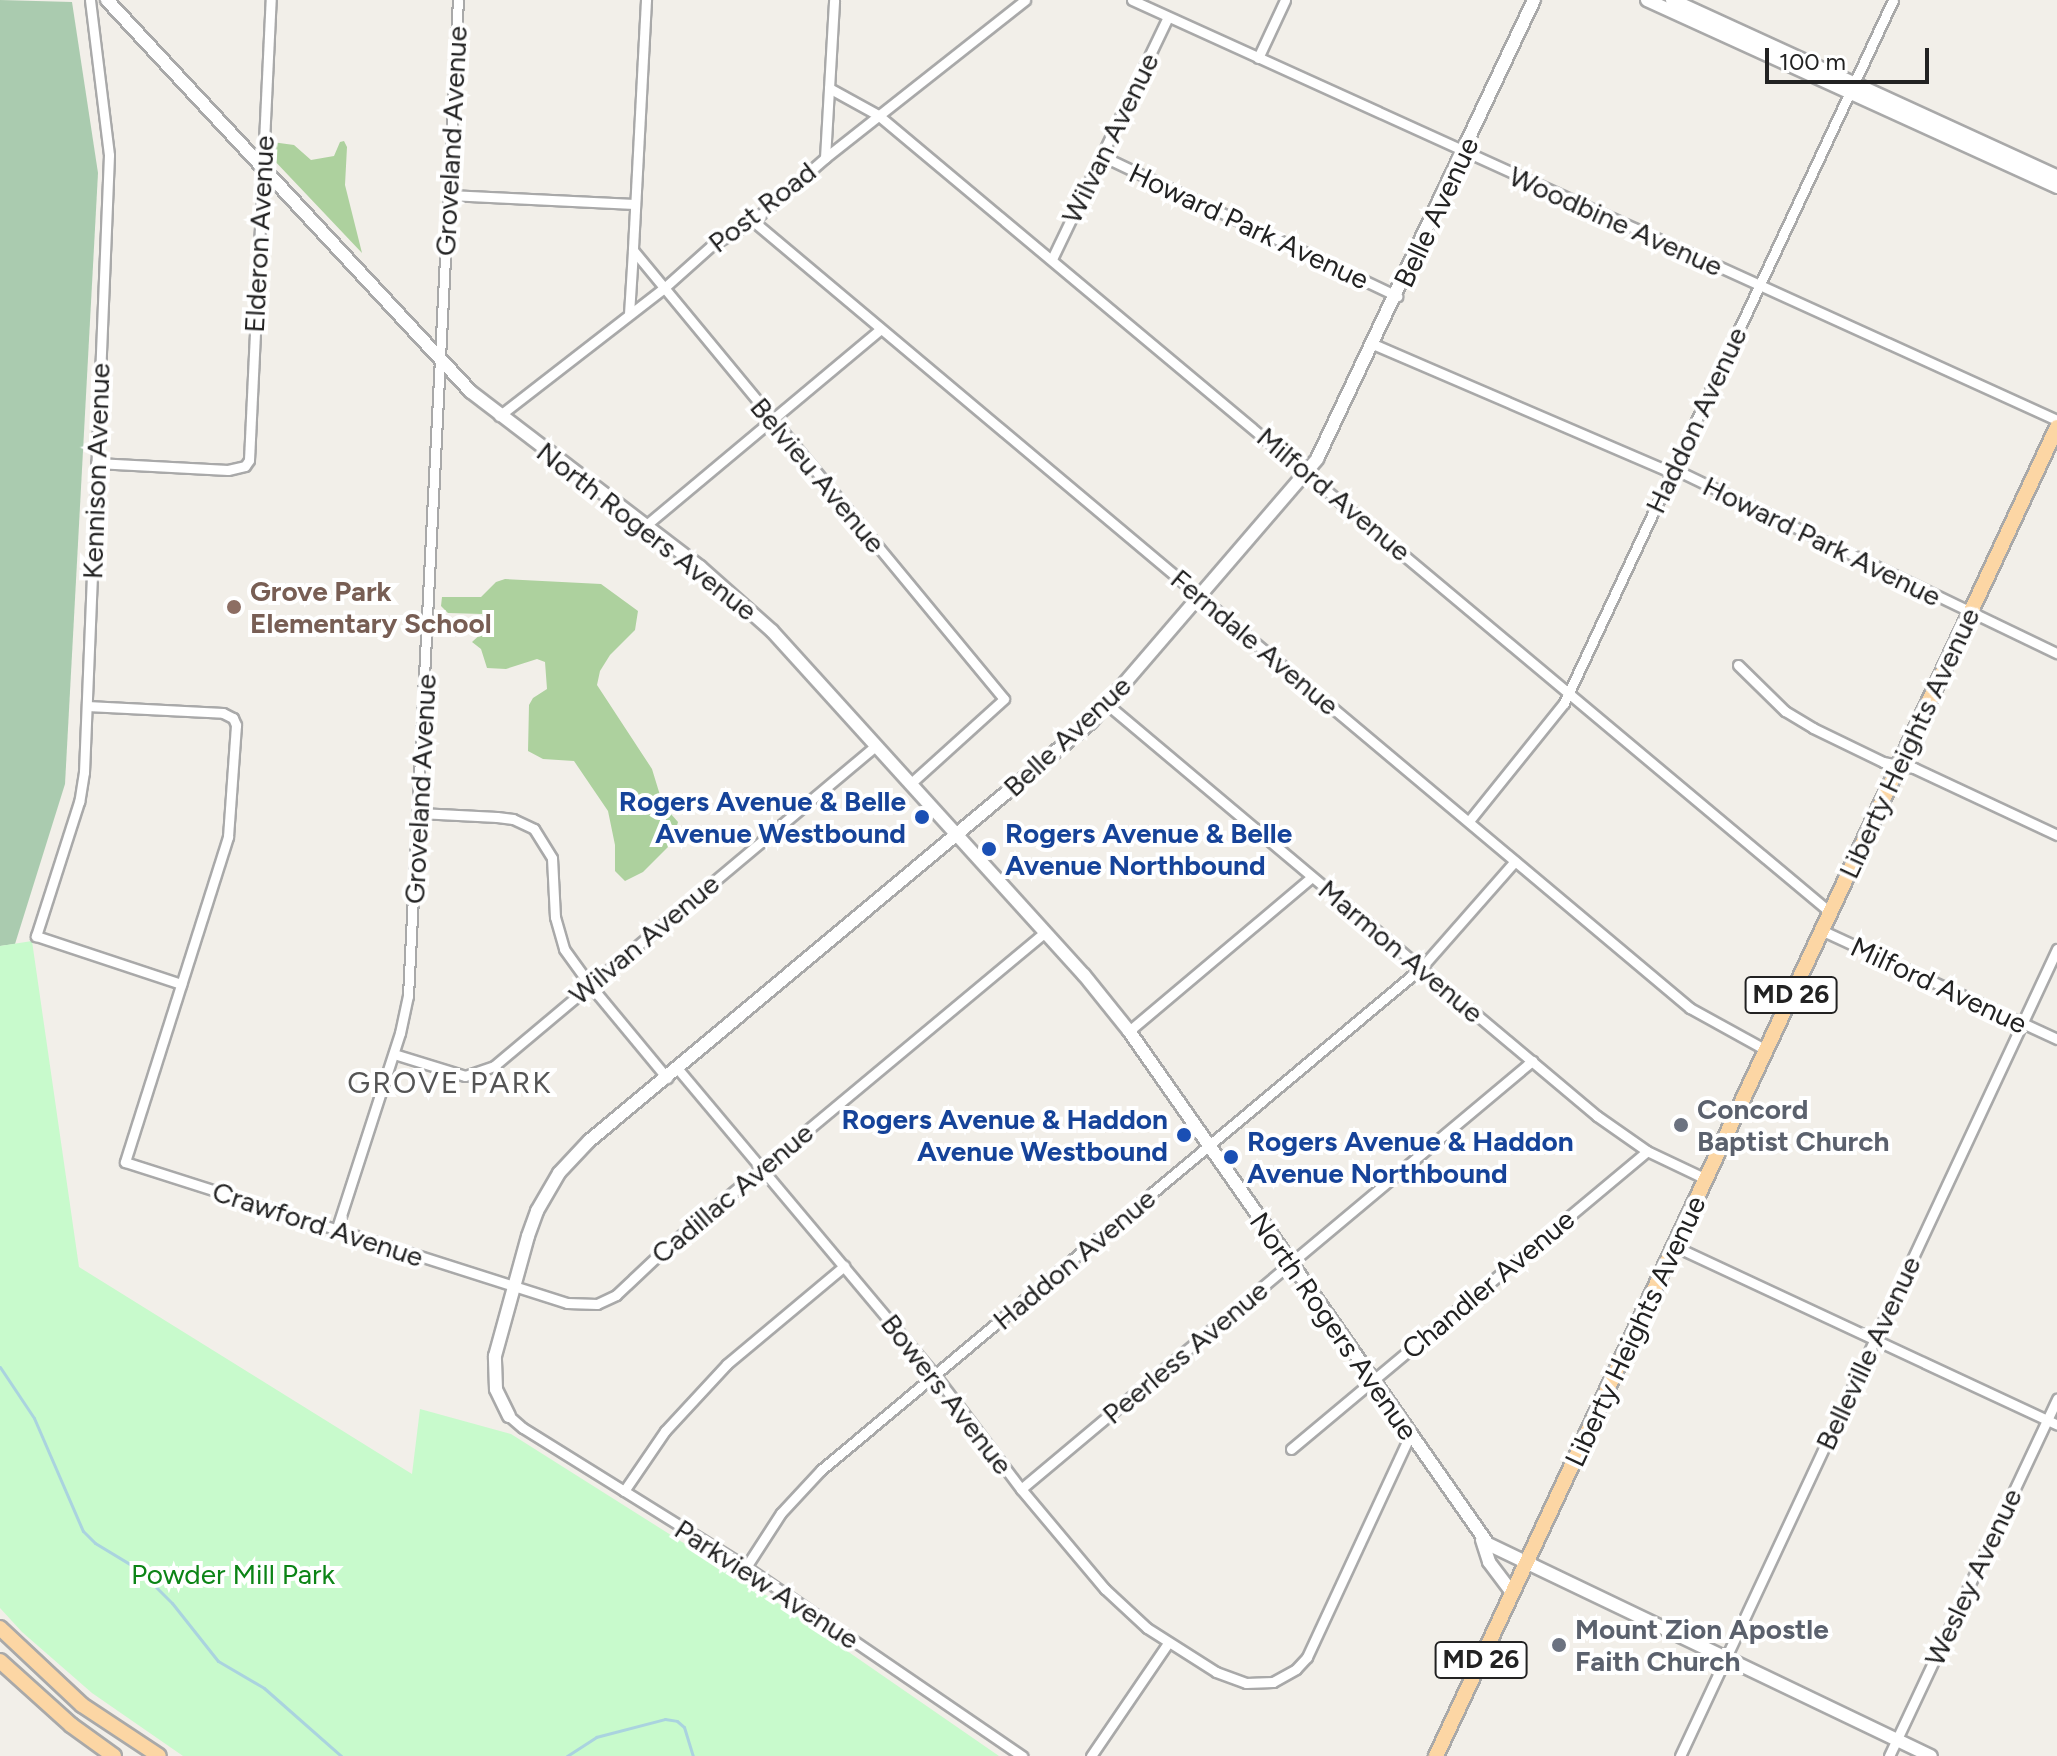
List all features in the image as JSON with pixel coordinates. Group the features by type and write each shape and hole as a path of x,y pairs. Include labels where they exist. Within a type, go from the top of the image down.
{"main road":[{"name":"Liberty Heights Avenue","path":"1436,1756 2057,427"},
{"path":"0,1628 82,1705 159,1756"},
{"path":"0,1661 71,1725 114,1756"}],"street":[{"name":"Kennison Avenue","path":"90,0 109,155 87,706 79,802 36,936 181,984"},
{"name":"North Rogers Avenue","path":"107,0 441,361 499,416 749,608 1045,932 1129,1031 1481,1537 1499,1552 1931,1756"},
{"name":"Elderon Avenue","path":"96,463 228,470 245,466 250,452 271,0"},
{"name":"Groveland Avenue","path":"336,1231 394,1054 408,996 458,0"},
{"path":"629,314 646,0"},
{"path":"825,158 834,0"},
{"name":"Woodbine Avenue","path":"1132,0 2057,420"},
{"path":"1258,58 1285,0"},
{"name":"Belle Avenue","path":"509,1416 501,1402 495,1373 512,1286 537,1211 559,1173 589,1141 1108,705 1306,472 1323,450 1534,0"},
{"path":"1647,0 2057,176"},
{"path":"1672,0 2057,187"},
{"name":"Haddon Avenue","path":"1469,821 1564,703 1893,0"},
{"name":"Post Road","path":"499,416 664,288 711,246 753,221 825,158 1024,1"},
{"name":"Wilvan Avenue","path":"1052,259 1168,17"},
{"name":"Milford Avenue","path":"829,88 878,115 1570,691 1830,912"},
{"name":"Howard Park Avenue","path":"1102,156 1397,296"},
{"path":"448,195 635,204"},
{"name":"Ferndale Avenue","path":"753,221 1690,1008 1766,1050"},
{"name":"Belvieu Avenue","path":"633,250 1004,699 911,783"},
{"path":"645,526 881,329"},
{"name":"Howard Park Avenue","path":"1373,344 1673,471 2057,653"},
{"path":"1738,665 1773,700 1799,720 1898,766 1914,768 2057,835"},
{"name":"Marmon Avenue","path":"1108,705 1613,1128 1647,1151 1706,1179"},
{"path":"87,706 223,713 233,718 236,725 228,837 181,984"},
{"name":"Wilvan Avenue","path":"394,1054 456,1075 474,1075 494,1066 876,746"},
{"name":"Bowers Avenue","path":"419,813 505,818 534,829 552,858 558,932 574,965 761,1169 844,1266 935,1375 1021,1489 1105,1589 1168,1643 1216,1672 1246,1683 1285,1678 1307,1657 1410,1435"},
{"name":"Haddon Avenue","path":"746,1567 781,1513 806,1485 1421,968 1515,861"},
{"path":"1129,1031 1312,877"},
{"name":"Milford Avenue","path":"1821,930 2057,1039"},
{"name":"Cadillac Avenue","path":"512,1286 576,1304 606,1300 1045,932"},
{"name":"Belleville Avenue","path":"1680,1756 2057,949"},
{"name":"Crawford Avenue","path":"181,984 125,1162 512,1286"},
{"name":"Peerless Avenue","path":"1021,1489 1532,1061"},
{"name":"Chandler Avenue","path":"1291,1449 1647,1151"},
{"path":"1674,1246 2057,1425"},
{"path":"624,1491 665,1431 727,1364 844,1266"},
{"name":"Wesley Avenue","path":"1889,1756 2057,1399"},
{"name":"Parkview Avenue","path":"509,1416 746,1567 1022,1756"},
{"path":"1481,1537 1489,1562 1512,1593"},
{"path":"1091,1756 1168,1643"}],"green space":[{"path":"0,0 72,2 98,173 65,784 15,944 0,946"},
{"path":"344,141 347,147 345,185 362,253 271,157 272,142 294,145 311,160 334,156 340,142"},
{"path":"505,579 601,584 638,611 635,630 610,655 600,671 597,685 652,769 663,805 678,822 672,843 643,872 625,881 615,871 615,845 608,811 574,761 543,759 528,751 529,705 533,698 547,689 545,662 537,659 506,669 487,668 481,649 472,642 484,631 482,614 448,613 441,606 442,597 481,597 496,582"},
{"name":"Powder Mill Park","path":"32,941 79,1267 412,1474 420,1409 511,1434 769,1597 999,1756 183,1756 92,1693 22,1632 0,1608 0,946"}],"waterway":[{"path":"0,1367 34,1418 83,1531 95,1543 138,1569 172,1603 218,1661 264,1688 341,1756"},
{"path":"567,1756 596,1737 665,1719 677,1721 684,1727 693,1756"}],"place":[{"name":"Grove Park Elementary School","path":"234,607"},
{"name":"Rogers Avenue & Belle Avenue Westbound","path":"922,817"},
{"name":"Rogers Avenue & Belle Avenue Northbound","path":"989,849"},
{"name":"Concord Baptist Church","path":"1681,1125"},
{"name":"Rogers Avenue & Haddon Avenue Westbound","path":"1184,1135"},
{"name":"Rogers Avenue & Haddon Avenue Northbound","path":"1231,1157"},
{"name":"Mount Zion Apostle Faith Church","path":"1559,1645"}],"district":[{"name":"GROVE PARK","path":"450,1083"}]}
